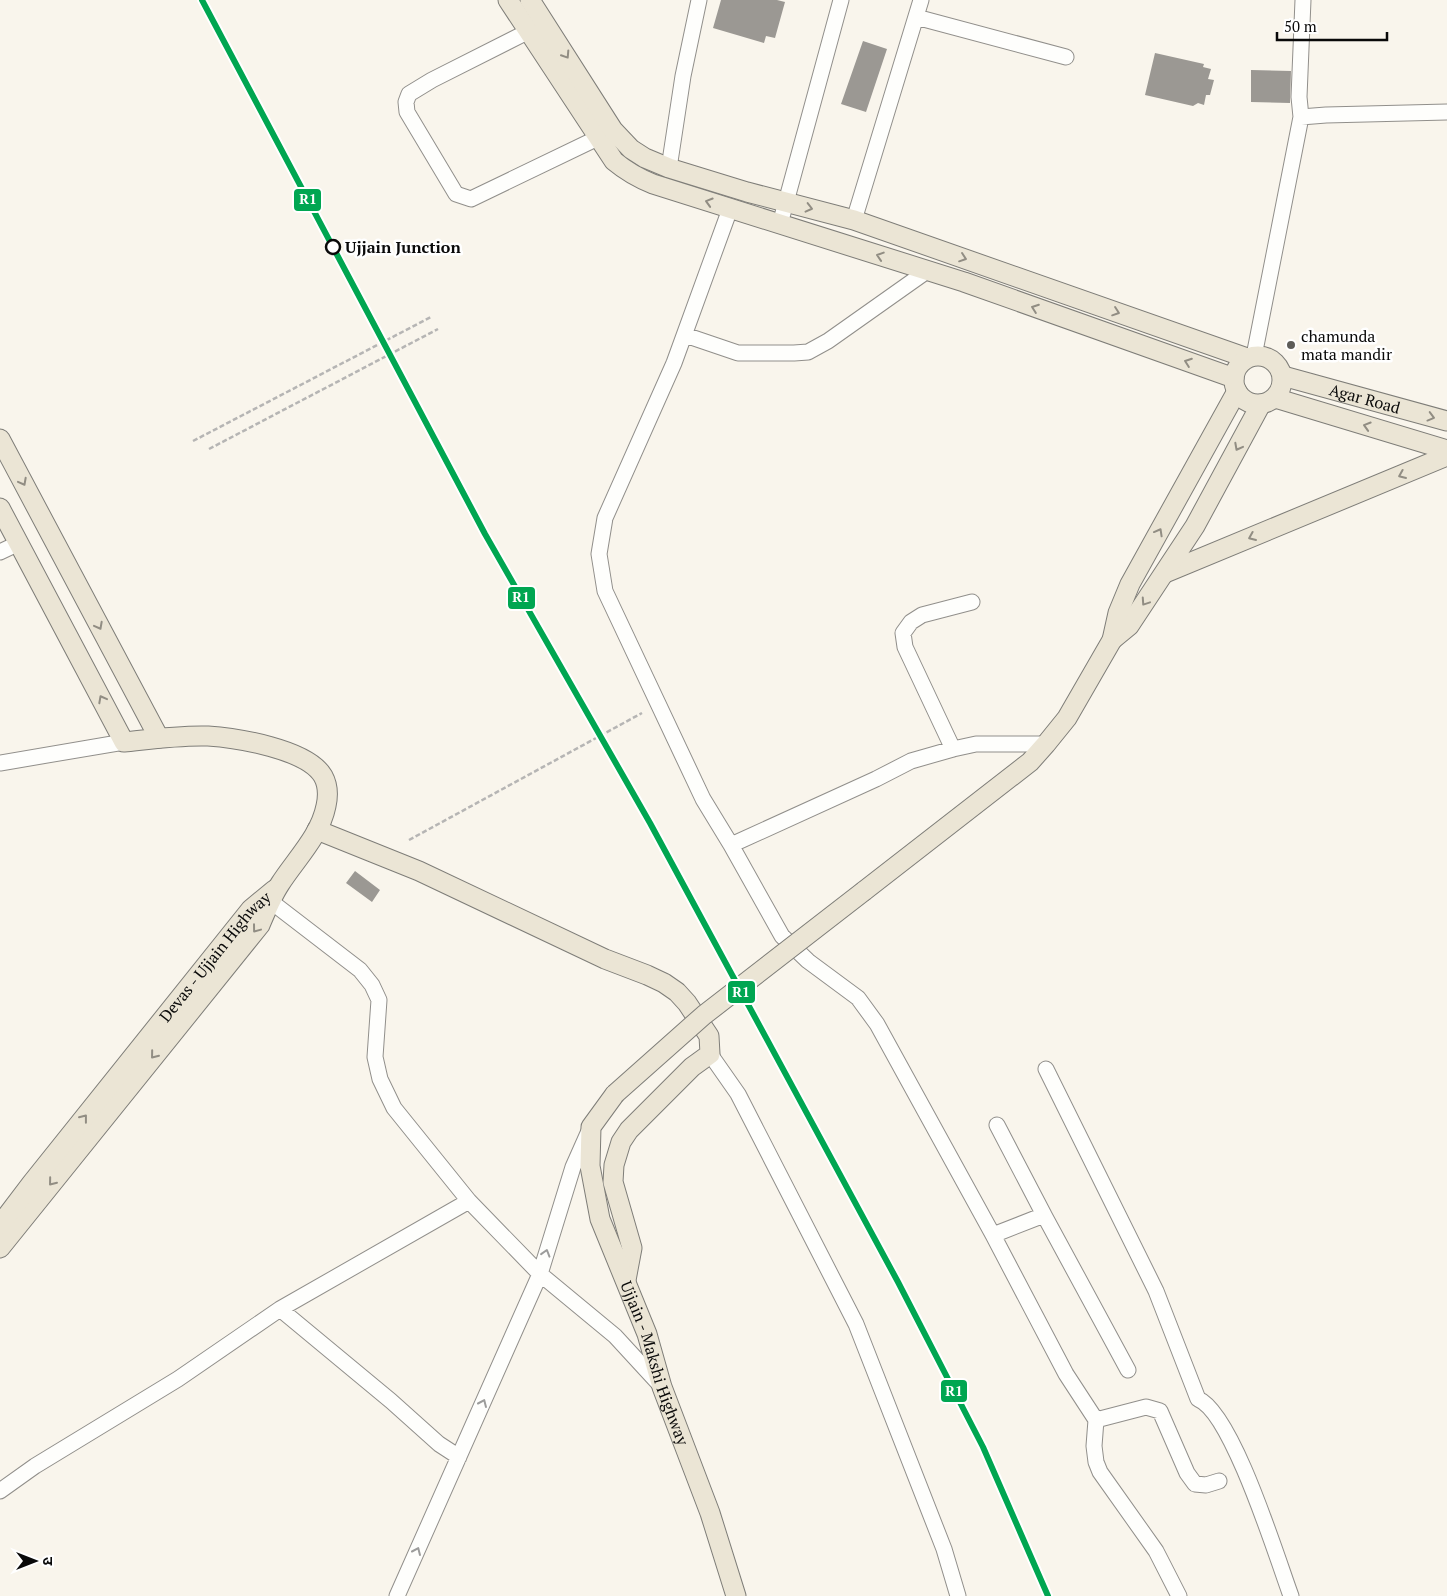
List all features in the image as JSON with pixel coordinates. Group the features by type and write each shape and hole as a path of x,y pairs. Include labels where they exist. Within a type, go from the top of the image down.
{"main road":[{"path":"508,0 537,27 606,134 614,161 624,170 638,178 973,286 1235,385 1244,400 1252,404 1268,401 1447,450"},
{"path":"530,0 537,27"},
{"path":"606,134 668,168 854,220 1250,357 1262,356 1276,362 1282,376 1280,392 1268,401 1195,526 1165,573 1129,626 1112,640"},
{"path":"591,1127 615,1094 704,1015 1030,762 1046,744 1067,718 1112,640 1118,613 1130,584 1235,385 1236,370 1240,363 1250,357"},
{"name":"Agar Road","path":"1282,376 1447,421"},
{"path":"0,439 159,738"},
{"path":"1165,573 1447,456"},
{"path":"0,508 124,742 207,736 249,741 289,753 310,764 323,776 327,790 327,804 318,830 272,895"},
{"path":"318,830 419,871 606,959 664,983 677,992 709,1036 710,1054 685,1074 629,1130 621,1142 614,1165 613,1182 632,1248 626,1280"},
{"name":"Devas - Ujjain Highway","path":"0,1226 31,1184 251,909 272,895"},
{"name":"Devas - Ujjain Highway","path":"0,1248 260,924 272,895"},
{"name":"Ujjain - Makshi Highway","path":"591,1127 590,1166 600,1218 647,1334 662,1387 710,1513 736,1596"}],"street":[{"path":"668,168 683,76 699,0"},
{"path":"780,224 841,0"},
{"path":"854,220 921,0"},
{"path":"1250,357 1301,117 1299,96 1302,0"},
{"path":"916,17 1066,57"},
{"path":"537,27 432,80 409,94 406,102 407,112 456,194 471,199 606,134"},
{"path":"1301,117 1447,112"},
{"path":"730,209 674,364 605,518 599,554 605,592 703,799 731,844 782,936 808,961 858,998 877,1024 1066,1374 1096,1420 1094,1446 1096,1462 1100,1472 1156,1551 1179,1596"},
{"path":"685,334 738,353 794,354 808,352 828,341 927,271"},
{"path":"0,552 19,543"},
{"path":"953,749 905,648 903,633 911,622 922,615 972,602"},
{"path":"0,764 124,742"},
{"path":"731,844 876,779 911,761 976,744 1046,744"},
{"path":"272,895 360,970 372,985 379,1000 375,1057 380,1079 394,1108 468,1201 540,1274 615,1336 662,1387"},
{"path":"710,1054 738,1094 856,1324 944,1549 958,1596"},
{"path":"1046,1069 1156,1291 1198,1399 1204,1401 1218,1416 1248,1476 1291,1596"},
{"path":"997,1124 1128,1370"},
{"path":"397,1596 540,1274 573,1167 591,1127"},
{"path":"0,1491 35,1466 178,1380 280,1309 468,1201"},
{"path":"993,1236 1044,1215"},
{"path":"280,1309 391,1401 439,1444 459,1457"},
{"path":"1096,1420 1146,1407 1160,1411 1188,1473 1195,1484 1206,1485 1219,1481"}],"path":[{"path":"193,441 431,317"},
{"path":"209,449 438,329"},
{"path":"409,840 642,714"}],"building":[{"path":"721,0 777,0 785,2 775,38 766,36 764,43 713,28"},
{"path":"863,41 887,49 866,112 841,104"},
{"path":"1155,53 1204,64 1203,67 1211,69 1208,79 1214,80 1210,95 1206,95 1204,105 1198,103 1193,106 1145,95"},
{"path":"1251,70 1291,71 1290,103 1251,102"},
{"path":"355,871 380,890 372,902 346,883"}],"transit line":[{"name":"R1","path":"202,0 485,534 650,823 898,1282 983,1447 1048,1596"}],"place":[{"name":"Ujjain Junction","path":"333,247"},
{"name":"chamunda mata mandir","path":"1291,345"}]}
